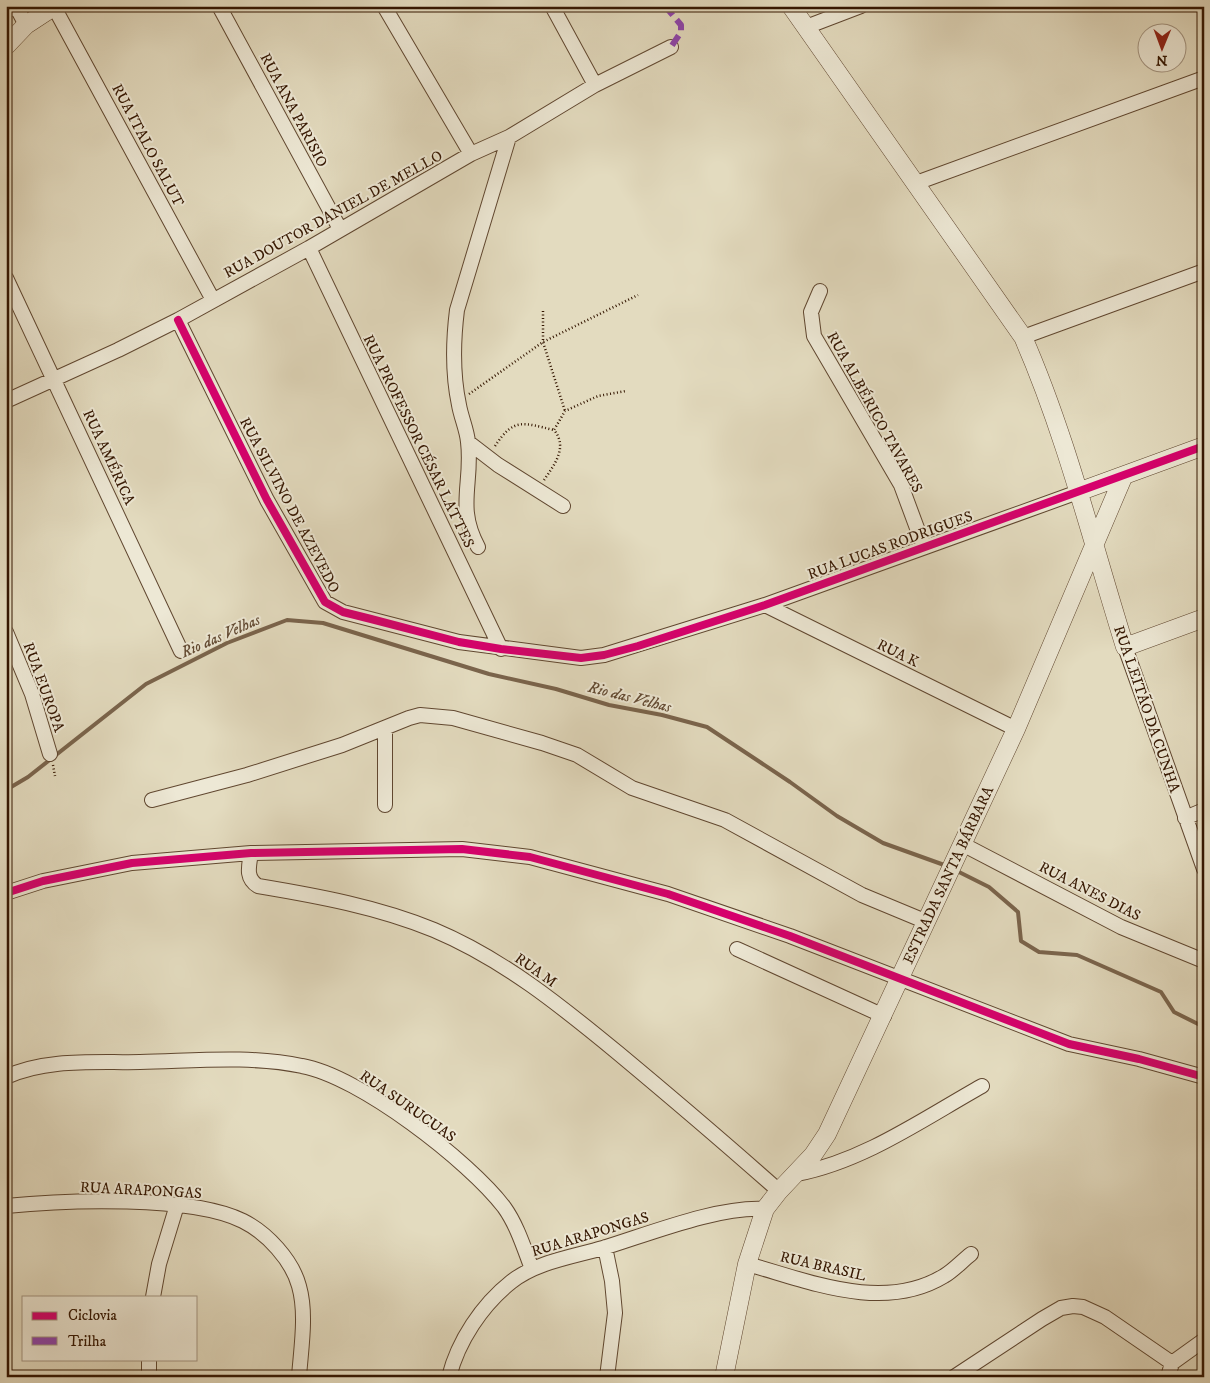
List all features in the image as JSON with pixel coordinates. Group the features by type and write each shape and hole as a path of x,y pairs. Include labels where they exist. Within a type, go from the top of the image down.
{"street":[{"path":"6,46 16,12 55,6"},
{"name":"RUA ITALO SALUT","path":"55,6 213,300"},
{"name":"RUA ANA PARISIO","path":"219,6 340,229"},
{"path":"384,6 471,154"},
{"path":"552,6 595,85"},
{"name":"RUA LEITÃO DA CUNHA","path":"791,6 1023,337 1078,492 1125,648 1204,869"},
{"path":"806,27 862,6"},
{"name":"RUA DOUTOR DANIEL DE MELLO","path":"6,401 118,350 178,320 309,248 471,154 509,137 595,85 671,47"},
{"path":"916,184 1204,78"},
{"path":"478,547 472,536 465,513 468,442 458,402 453,368 457,310 509,137"},
{"name":"RUA PROFESSOR CÉSAR LATTES","path":"309,248 501,649"},
{"path":"1023,337 1204,271"},
{"name":"RUA AMÉRICA","path":"6,278 181,651"},
{"name":"RUA ALBÉRICO TAVARES","path":"820,291 811,312 814,336 901,485 924,547"},
{"name":"RUA SILVINO DE AZEVEDO","path":"178,320 267,500 325,602 333,608 352,614 458,642 581,658"},
{"path":"468,442 488,458 563,506"},
{"name":"RUA LUCAS RODRIGUES","path":"581,658 604,655 638,646 765,605 1204,446"},
{"name":"ESTRADA SANTA BÁRBARA","path":"724,1377 747,1264 765,1209 779,1191 797,1174 827,1134 884,1016 899,979 944,887 1016,729 1124,475"},
{"name":"RUA K","path":"765,605 1016,729"},
{"path":"1125,648 1204,618"},
{"name":"RUA EUROPA","path":"6,632 32,694 52,760"},
{"path":"152,800 276,766 342,745 409,718 432,715 453,718 577,755 632,788 725,820 862,895 927,922"},
{"path":"385,728 386,805"},
{"path":"1185,818 1204,810"},
{"name":"RUA ANES DIAS","path":"962,848 1121,927 1204,960"},
{"path":"6,893 52,879 132,863 252,853 462,850 530,856 606,875 668,894 790,936 1069,1044 1139,1059 1204,1077"},
{"name":"RUA M","path":"252,853 249,876 252,882 258,886 336,899 433,930 478,951 519,976 574,1017 779,1191"},
{"path":"737,950 884,1016"},
{"name":"RUA SURUCUAS","path":"6,1077 20,1071 53,1064 264,1060 304,1066 331,1075 364,1092 426,1135 481,1181 505,1208 519,1234 532,1269"},
{"path":"797,1174 824,1169 891,1138 982,1086"},
{"name":"RUA ARAPONGAS","path":"6,1206 98,1202 177,1205 195,1207 244,1221 269,1240 289,1264 299,1286 302,1316 299,1377"},
{"path":"153,1296 158,1264 177,1205"},
{"name":"RUA ARAPONGAS","path":"449,1377 453,1362 465,1337 489,1302 511,1282 532,1269 732,1211 765,1209"},
{"path":"605,1247 612,1281 615,1313 607,1377"},
{"name":"RUA BRASIL","path":"747,1264 853,1292 880,1294 915,1288 944,1276 970,1254"},
{"path":"954,1377 1042,1319 1061,1308 1074,1306 1083,1307 1105,1317 1172,1362"},
{"path":"1168,1377 1172,1362 1204,1340"},
{"path":"148,1377 149,1360"}],"path":[{"path":"458,402 543,342 638,295"},
{"path":"544,311 543,342 565,411"},
{"path":"554,430 565,411 598,396 626,391"},
{"path":"488,458 510,427 518,424 554,430 562,447 555,465 538,490"},
{"path":"52,760 55,776"}],"waterway":[{"name":"Rio das Velhas","path":"6,790 28,777 146,684 227,643 287,620 323,623 489,674 556,689 609,705 662,715 707,727 790,782 837,816 883,843 947,866"},
{"name":"Rio das Velhas","path":"955,870 989,887 1018,912 1021,941 1039,952 1077,955 1161,992 1174,1012 1204,1027"}],"marked path":[{"path":"665,6 681,25 681,32 671,47"}],"cycle path":[{"path":"178,320 267,500 325,602 343,612 459,642 501,649 581,658 604,655 638,646 765,605 1204,446"},
{"path":"6,893 43,881 132,863 251,853 462,849 530,857 668,894 790,936 1069,1044 1139,1059 1204,1077"}]}
